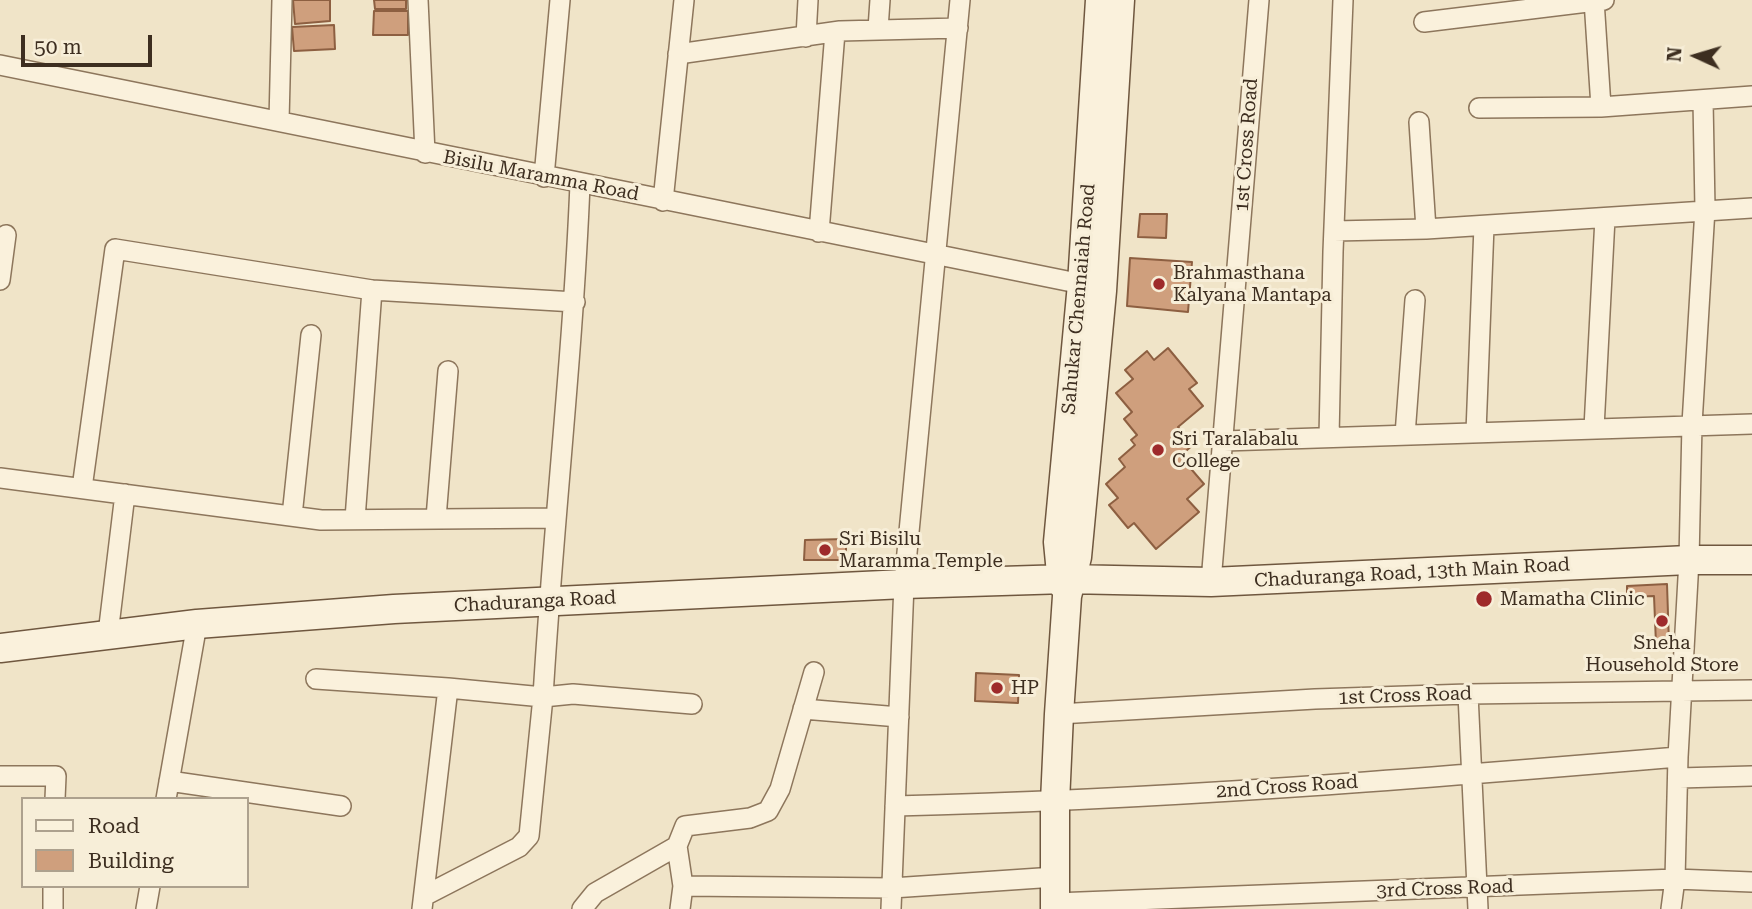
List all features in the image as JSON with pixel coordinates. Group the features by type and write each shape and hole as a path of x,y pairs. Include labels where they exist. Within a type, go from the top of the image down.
{"street":[{"path":"279,121 282,0"},
{"path":"418,0 425,153"},
{"path":"544,177 560,0"},
{"path":"663,201 684,0"},
{"path":"806,37 808,0"},
{"path":"878,29 880,0"},
{"path":"891,909 904,584 960,0"},
{"name":"Sahukar Chennaiah Road","path":"1055,896 1055,802 1066,585 1058,542 1082,284 1100,0"},
{"name":"Sahukar Chennaiah Road","path":"1066,585 1077,557 1102,291 1120,0"},
{"name":"1st Cross Road","path":"1212,582 1259,0"},
{"path":"1329,437 1343,0"},
{"path":"1424,22 1597,1 1601,107"},
{"path":"678,54 835,32 958,28"},
{"path":"820,232 835,32"},
{"name":"Bisilu Maramma Road","path":"0,65 1082,284"},
{"path":"1479,107 1601,107 1752,96"},
{"path":"1671,909 1675,878 1678,757 1689,560 1692,424 1705,209 1703,100"},
{"path":"1419,122 1426,229"},
{"path":"423,902 519,847 529,836 575,302 580,184"},
{"path":"1334,230 1484,226 1705,209 1752,208"},
{"path":"1594,428 1605,218"},
{"path":"1476,432 1484,226"},
{"path":"0,280 6,235"},
{"path":"82,488 115,249 372,290 575,302"},
{"path":"355,519 372,290"},
{"path":"1405,435 1415,300"},
{"path":"292,516 311,335"},
{"path":"436,518 448,371"},
{"path":"1224,441 1752,424"},
{"path":"0,478 321,520 556,518"},
{"path":"108,634 125,494"},
{"name":"Chaduranga Road, 13th Main Road","path":"1066,585 1212,582 1689,560 1752,560"},
{"name":"Chaduranga Road","path":"0,648 197,624 394,608 904,584 1066,585"},
{"path":"197,624 168,790 244,797"},
{"path":"680,909 683,886 677,846 685,826 750,818 768,811 780,789 814,672"},
{"path":"316,679 543,697 573,694 692,704"},
{"path":"423,902 448,688"},
{"name":"1st Cross Road","path":"1059,714 1315,699 1752,690"},
{"path":"1468,694 1478,909"},
{"path":"803,709 899,717"},
{"name":"2nd Cross Road","path":"895,806 1055,802 1473,774 1678,757"},
{"path":"0,776 56,776 55,797"},
{"path":"1679,778 1752,776"},
{"path":"248,797 341,806"},
{"path":"582,909 595,894 677,846"},
{"name":"3rd Cross Road","path":"683,886 892,888 1055,896 1476,888 1675,878 1752,882"},
{"path":"52,909 53,888"},
{"path":"146,909 150,888"}],"building":[{"path":"293,0 330,0 330,21 295,24"},
{"path":"374,0 406,0 406,9 375,9"},
{"path":"374,11 408,11 408,35 373,35"},
{"path":"334,25 335,49 294,51 292,27"},
{"path":"1140,214 1167,214 1166,238 1138,237"},
{"name":"Brahmasthana Kalyana Mantapa","path":"1130,258 1192,262 1188,312 1127,306"},
{"name":"Sri Taralabalu College","path":"1168,348 1197,383 1189,389 1203,406 1178,427 1193,445 1180,456 1204,484 1187,499 1199,512 1156,549 1134,523 1128,528 1109,505 1118,498 1106,484 1125,467 1119,459 1135,445 1131,440 1137,435 1124,419 1132,412 1116,393 1133,379 1125,370 1147,351 1154,360"},
{"name":"Sri Bisilu Maramma Temple","path":"846,539 846,560 804,560 805,540"},
{"name":"Sneha Household Store","path":"1667,584 1669,644 1656,644 1654,596 1627,597 1627,586"},
{"name":"HP","path":"976,673 1019,675 1018,703 975,701"}],"place":[{"name":"Brahmasthana Kalyana Mantapa","path":"1159,284"},
{"name":"Sri Taralabalu College","path":"1158,450"},
{"name":"Sri Bisilu Maramma Temple","path":"825,550"},
{"name":"Mamatha Clinic","path":"1484,599"},
{"name":"Sneha Household Store","path":"1662,621"},
{"name":"HP","path":"997,688"}]}
